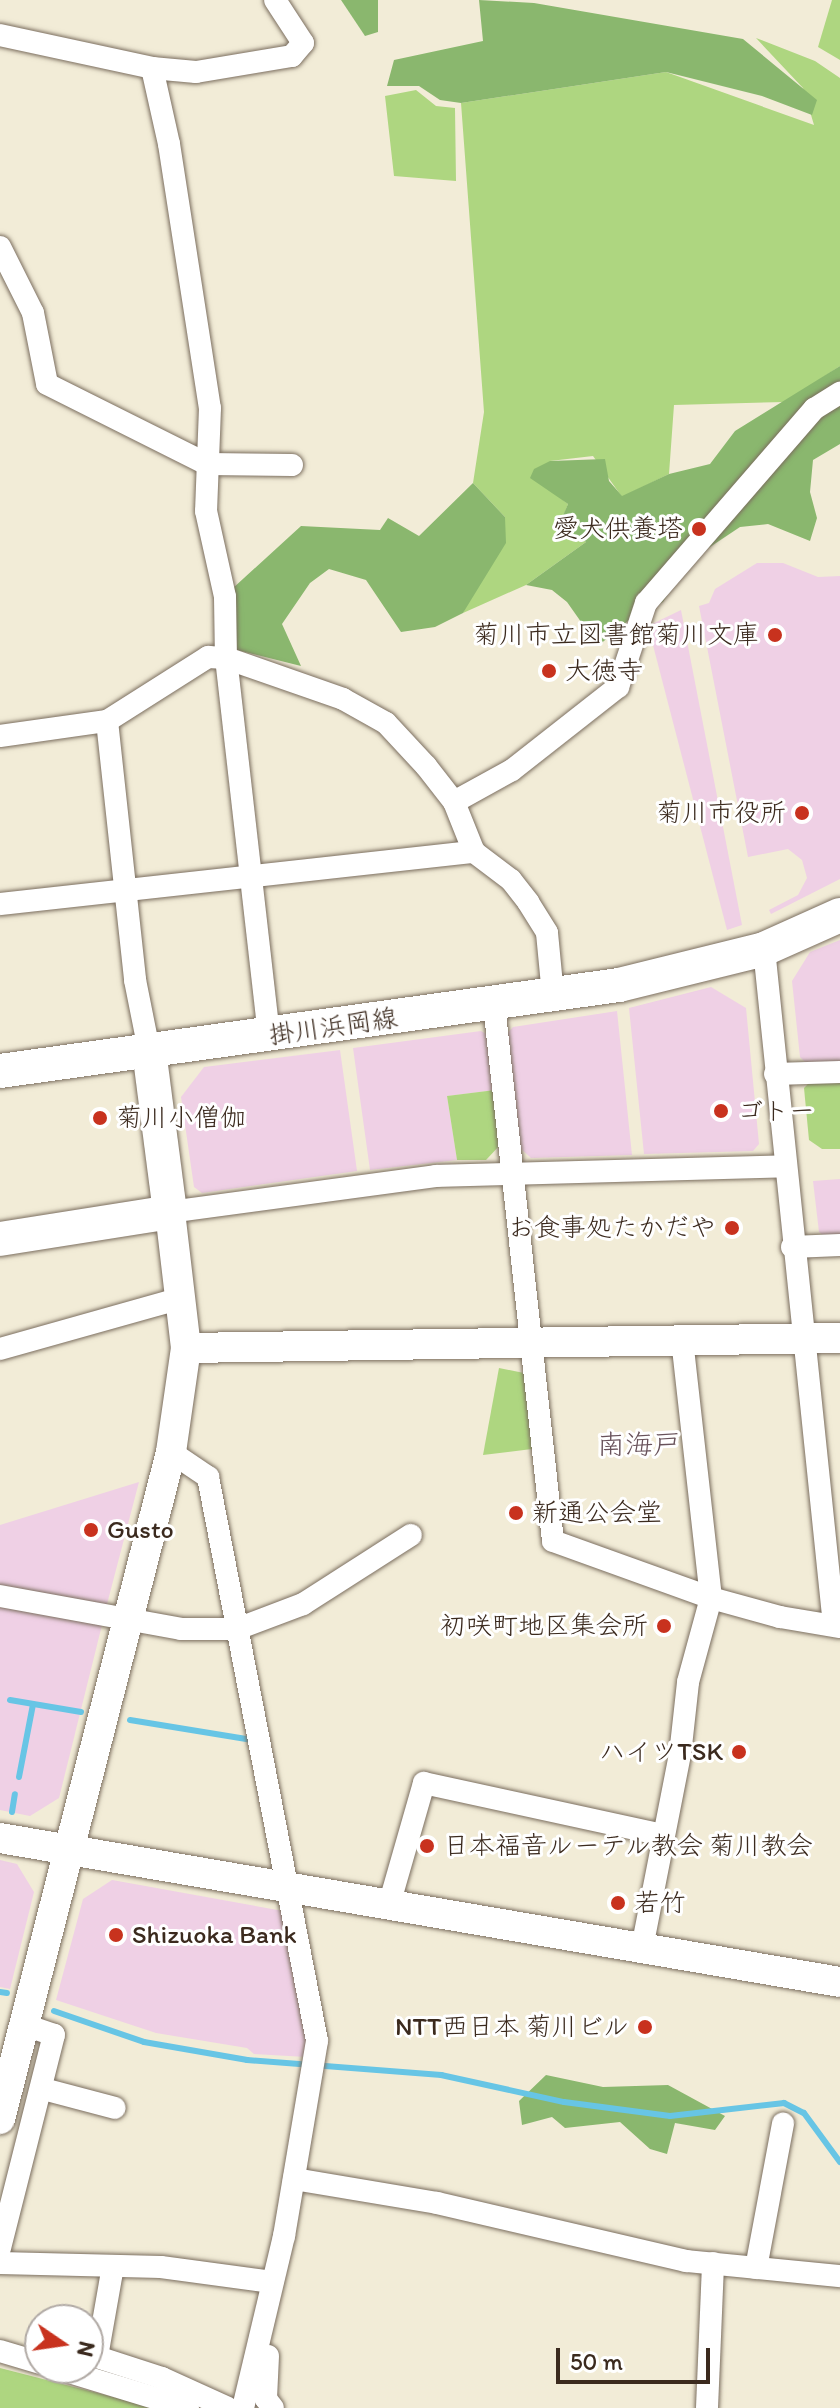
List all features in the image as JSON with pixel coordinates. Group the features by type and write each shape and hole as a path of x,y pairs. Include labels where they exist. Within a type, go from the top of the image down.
{"main road":[{"name":"掛川浜岡線","path":"0,1071 269,1037 619,985 764,949 840,915"},
{"path":"0,1239 170,1212 149,1050"}],"street":[{"path":"0,35 152,68 196,72 292,56 303,43 275,0"},
{"path":"152,68 169,144 210,408 206,511 225,597 226,658 269,1037"},
{"path":"0,247 33,313 47,384 207,464 292,465"},
{"path":"454,802 512,770 618,687 646,603 814,409 840,393"},
{"path":"0,736 107,721 208,657 226,658 343,699 386,723 454,802 474,852 511,880 547,933 553,995"},
{"path":"107,721 124,890 149,1050"},
{"path":"0,904 474,852"},
{"path":"494,1005 553,1541 711,1598 780,1617 837,1626 806,1338 792,1247 764,949"},
{"path":"775,1074 840,1072"},
{"path":"0,2119 171,1452 186,1348 170,1212 436,1176 785,1166"},
{"path":"792,1247 840,1245"},
{"path":"0,1349 182,1298"},
{"path":"186,1348 840,1338"},
{"path":"642,1948 680,1755 688,1682 711,1598 682,1340"},
{"path":"171,1452 208,1477 317,2041 284,2236 243,2408"},
{"path":"0,1596 181,1629 237,1629 303,1604 411,1535"},
{"path":"389,1905 424,1783 662,1835"},
{"path":"0,1838 840,1982"},
{"path":"0,2248 43,2089 54,2035 29,2008"},
{"path":"43,2089 115,2108"},
{"path":"756,2268 783,2124"},
{"path":"294,2179 437,2203 554,2234 713,2263 840,2276"},
{"path":"273,2408 266,2399 264,2377 280,2298 284,2236"},
{"path":"0,2263 113,2266 272,2282"},
{"path":"707,2408 713,2263"},
{"path":"113,2266 97,2357 162,2378 228,2408"},
{"path":"0,2351 24,2358"},
{"path":"104,2383 188,2408"}],"shaded area":[{"path":"757,563 783,563 818,577 840,576 840,879 771,914 769,910 798,895 807,878 802,860 788,849 748,857 699,606 709,603 715,589"},
{"path":"681,610 742,925 727,930 648,626"},
{"path":"840,940 840,1062 807,1064 800,1057 792,981 810,952"},
{"path":"711,987 746,1008 759,1144 753,1151 644,1154 629,1008"},
{"path":"617,1011 632,1155 531,1158 519,1147 507,1034 513,1027"},
{"path":"481,1031 490,1036 495,1090 447,1096 457,1160 370,1170 353,1048"},
{"path":"340,1050 357,1171 202,1193 194,1187 181,1097 204,1067"},
{"path":"840,1179 840,1237 826,1237 819,1232 813,1181"},
{"path":"139,1482 106,1608 0,1589 0,1525"},
{"path":"0,1603 103,1621 59,1798 30,1816 0,1810"},
{"path":"0,1860 17,1864 34,1892 10,1989 0,1987"},
{"path":"112,1880 283,1911 306,2032 306,2057 254,2054 247,2048 156,2033 56,2000 83,1899"}],"green space":[{"path":"341,0 378,0 378,32 365,36"},
{"path":"479,0 534,3 743,39 817,100 812,115 762,96 666,72 461,103 440,100 419,86 387,86 394,60 483,41"},
{"path":"832,0 840,0 840,60 818,47"},
{"path":"756,38 815,61 840,78 840,366 785,402 674,405 669,474 622,497 593,456 550,461 554,493 568,504 560,525 586,542 526,585 463,613 505,517 473,483 484,412 461,103 666,72 814,125 803,88"},
{"path":"416,90 436,106 455,108 456,181 394,176 385,96"},
{"path":"840,366 840,444 813,460 810,492 817,518 810,541 768,524 740,527 689,561 663,602 629,620 598,646 567,602 552,590 526,585 586,542 559,525 568,504 530,478 534,469 550,461 605,459 609,481 622,496 669,474 710,464 735,431"},
{"path":"473,483 505,517 506,543 463,613 435,627 401,632 366,580 329,569 310,583 282,624 301,666 237,650 232,589 301,526 380,530 388,518 419,536"},
{"path":"840,1081 840,1149 822,1149 809,1140 804,1088 810,1082"},
{"path":"495,1090 501,1144 486,1160 457,1160 447,1096"},
{"path":"499,1368 524,1373 532,1449 483,1455"},
{"path":"546,2075 603,2087 668,2085 725,2116 715,2130 675,2123 667,2154 650,2149 620,2122 565,2128 552,2117 522,2125 519,2101"},
{"path":"0,2368 24,2374 24,2384 62,2384 156,2408 0,2408"}],"waterway":[{"path":"10,1700 81,1712"},
{"path":"19,1777 33,1704"},
{"path":"130,1720 252,1740"},
{"path":"12,1812 15,1794"},
{"path":"0,1992 7,1993"},
{"path":"54,2011 144,2042 247,2060 441,2075 564,2102 670,2116 784,2103 804,2113 840,2162"}],"place":[{"name":"愛犬供養塔","path":"699,529"},
{"name":"菊川市立図書館菊川文庫","path":"775,635"},
{"name":"大徳寺","path":"549,671"},
{"name":"菊川市役所","path":"802,813"},
{"name":"ゴトー","path":"721,1111"},
{"name":"菊川小僧伽","path":"100,1118"},
{"name":"お食事処たかだや","path":"732,1228"},
{"name":"新通公会堂","path":"516,1513"},
{"name":"Gusto","path":"91,1530"},
{"name":"初咲町地区集会所","path":"664,1626"},
{"name":"ハイツTSK","path":"739,1752"},
{"name":"日本福音ルーテル教会 菊川教会","path":"427,1846"},
{"name":"若竹","path":"618,1903"},
{"name":"Shizuoka Bank","path":"116,1935"},
{"name":"NTT西日本 菊川ビル","path":"645,2027"}],"district":[{"name":"南海戸","path":"639,1444"}]}
